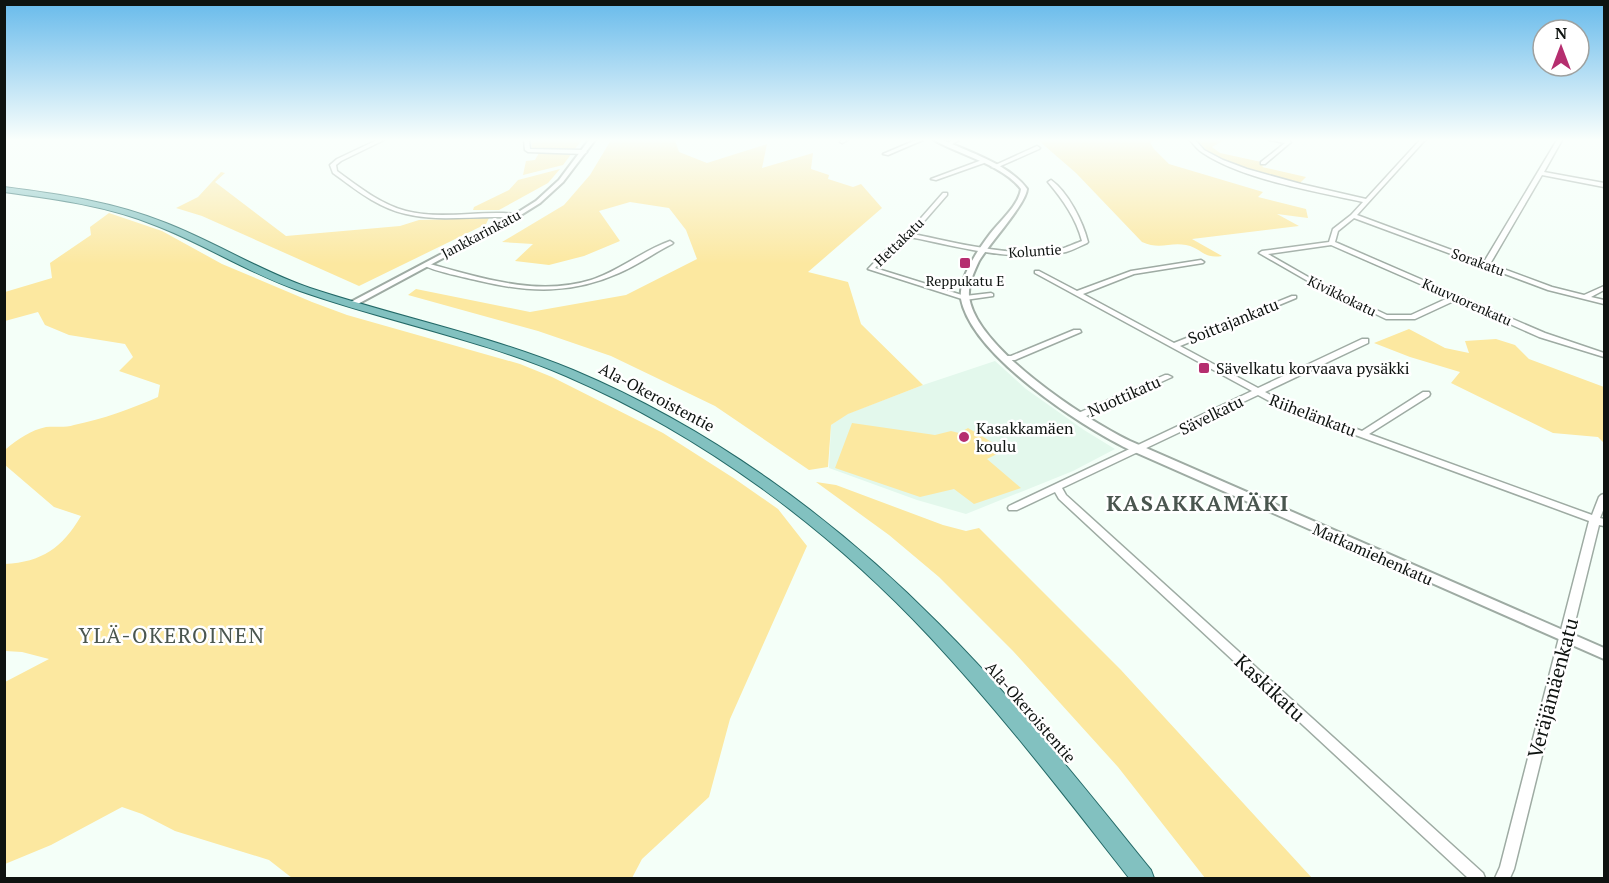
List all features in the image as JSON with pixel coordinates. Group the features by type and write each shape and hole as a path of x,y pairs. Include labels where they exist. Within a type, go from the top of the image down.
{"main road":[{"name":"Ala-Okeroistentie","path":"4,189 77,200 136,215 180,232 272,277 351,304 488,343 573,374 678,426 770,488 867,567 976,674 1057,768 1143,879"}],"street":[{"path":"349,181 374,198 408,213 498,213 517,216"},
{"name":"Jankkarinkatu","path":"351,304 517,216 538,202 561,181"},
{"path":"991,295 965,298 966,279 973,264 1024,193 1018,181"},
{"path":"1288,181 1367,201"},
{"path":"1332,243 1335,230 1353,216 1385,181"},
{"path":"1486,265 1536,181"},
{"path":"1586,181 1605,185"},
{"name":"Koluntie","path":"985,250 1002,254 1036,253 1076,247 1085,242 1083,232 1061,194 1050,182"},
{"name":"Hettakatu","path":"945,195 909,235 885,254 871,269 965,298"},
{"name":"Sorakatu","path":"1353,216 1550,289 1605,302"},
{"path":"909,235 985,250"},
{"path":"426,265 512,287 550,289 598,279 670,243"},
{"name":"Kivikkokatu","path":"1332,243 1262,253 1321,287 1386,317 1412,317 1456,297"},
{"name":"Kuuvuorenkatu","path":"1332,243 1542,335 1605,355"},
{"path":"1076,294 1133,272 1201,262"},
{"name":"Riihelänkatu","path":"1037,272 1285,406 1600,521"},
{"path":"1585,297 1605,288"},
{"name":"Soittajankatu","path":"1173,346 1294,297"},
{"name":"Matkamiehenkatu","path":"965,298 972,316 1004,358 1036,386 1079,416 1139,450 1397,565 1605,654"},
{"path":"1004,358 1012,358 1077,332"},
{"name":"Sävelkatu","path":"1013,508 1060,493 1063,483 1139,450 1365,340"},
{"name":"Nuottikatu","path":"1079,416 1168,377"},
{"path":"1364,434 1426,394"},
{"name":"Kaskikatu","path":"1060,493 1478,879"},
{"name":"Veräjämäenkatu","path":"1502,879 1507,869 1566,637 1605,497"}],"shaded area":[{"path":"213,181 216,181 286,236 400,226 419,220 489,218 486,224 359,286 202,216 176,208 198,197"},
{"path":"517,181 550,181 499,210 473,210 474,207 509,190"},
{"path":"585,181 835,181 853,187 861,184 882,208 808,272 848,282 861,324 923,385 848,414 831,425 828,467 809,470 715,406 611,356 538,331 408,295 416,289 530,312 626,295 697,259 686,230 669,208 630,202 599,211 620,241 584,256 549,265 515,261 533,244 502,242 564,205"},
{"path":"1084,181 1227,181 1263,192 1258,197 1306,209 1308,218 1277,214 1299,226 1192,239 1222,256 1206,255 1186,245 1159,246 1142,242"},
{"path":"109,213 162,231 222,264 347,315 520,364 552,377 663,433 778,509 807,546 730,719 709,797 642,859 632,878 292,878 269,860 175,831 142,814 122,807 51,845 5,864 5,682 49,659 22,652 5,651 5,564 30,560 50,551 66,537 81,516 54,507 5,465 6,449 25,435 40,428 85,423 158,397 160,385 119,371 133,357 125,344 69,335 45,325 38,312 5,321 5,292 52,278 50,263 91,235 90,227"},
{"path":"1409,329 1445,348 1469,353 1465,341 1496,339 1515,345 1529,359 1604,387 1604,443 1598,437 1553,433 1451,383 1460,372 1374,343"},
{"name":"Kasakkamäen koulu","path":"995,361 1026,389 1115,449 1073,471 966,514 917,500 829,468 831,425 847,414"},
{"path":"852,423 935,435 951,431 959,433 968,428 1005,450 987,459 1021,488 974,504 954,489 920,497 835,468"},
{"path":"816,482 836,485 943,525 966,531 979,528 1121,670 1312,878 1205,878 1118,767 1013,651 939,577 889,535"}],"place":[{"name":"Reppukatu E","path":"965,263"},
{"name":"Sävelkatu korvaava pysäkki","path":"1204,368"},
{"name":"Kasakkamäen koulu","path":"964,437"}],"district":[{"name":"KASAKKAMÄKI","path":"1198,503"},
{"name":"YLÄ-OKEROINEN","path":"172,636"}]}
